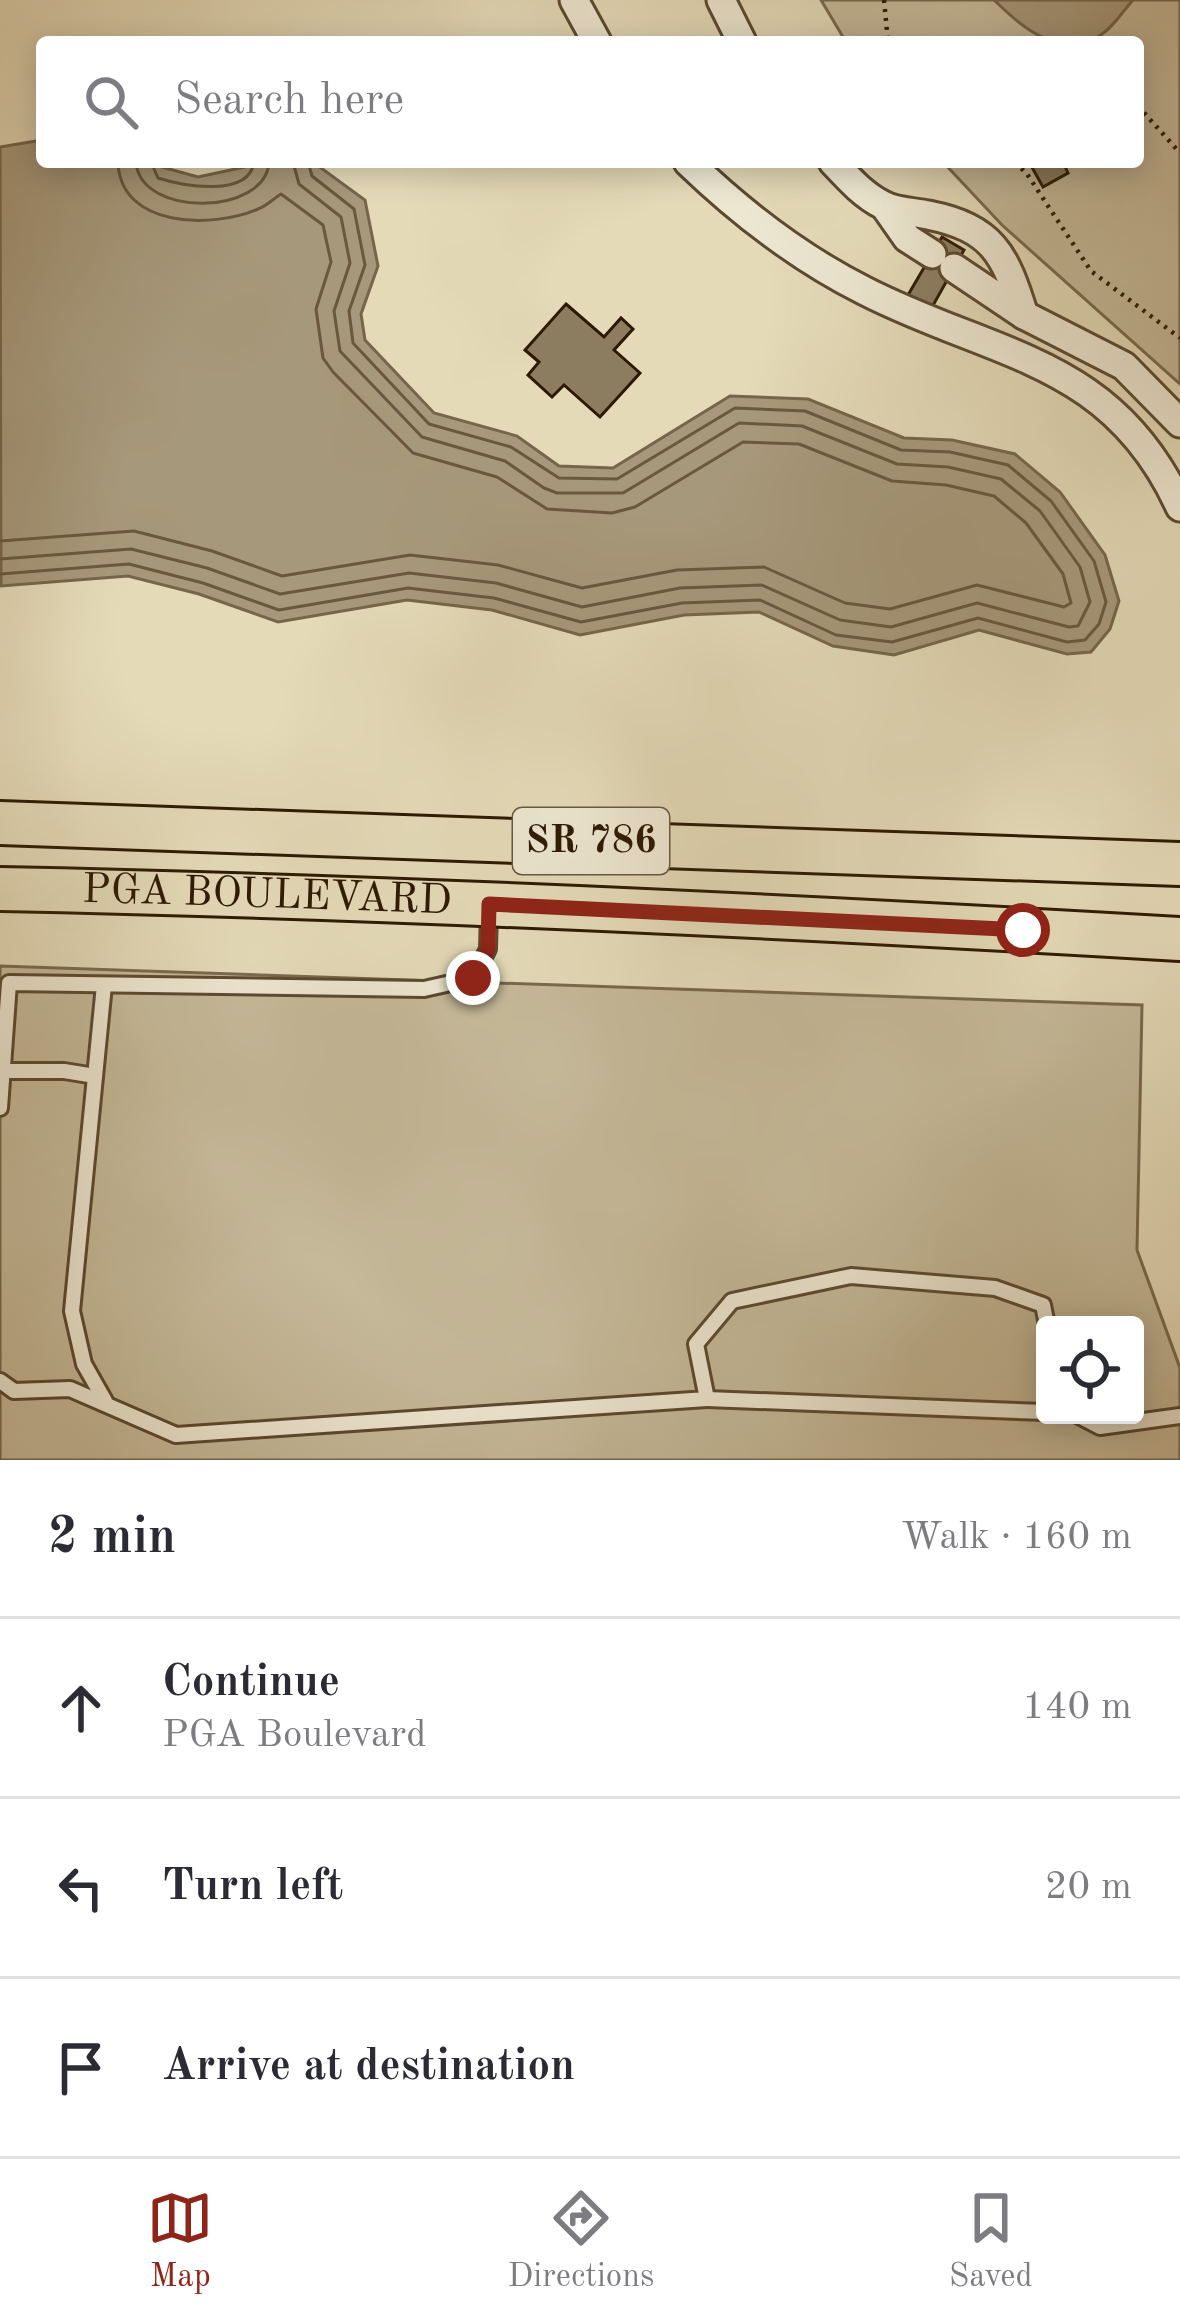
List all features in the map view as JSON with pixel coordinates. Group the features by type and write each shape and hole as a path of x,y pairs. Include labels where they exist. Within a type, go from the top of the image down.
{"main road":[{"name":"PGA BOULEVARD","path":"0,824 1180,864"},
{"name":"PGA BOULEVARD","path":"0,889 846,919 1180,939"}],"street":[{"path":"574,0 594,36"},
{"path":"721,0 739,36"},
{"path":"694,168 728,201 780,239 867,292 1033,359 1098,397 1161,466 1180,507"},
{"path":"838,168 886,208 907,238 1024,315 1124,366 1180,423"},
{"path":"886,208 960,221 984,235 1004,263 1024,315"}],"lane":[{"path":"0,1108 9,983 424,988 473,978 488,949 489,904"},
{"path":"104,985 71,1311 84,1364 105,1401"},
{"path":"3,1071 95,1076"},
{"path":"707,1399 696,1344 732,1300 850,1276 926,1279 995,1288 1043,1305 1045,1316"},
{"path":"0,1382 14,1390 70,1389 176,1435 707,1399 1036,1412"},
{"path":"1144,1420 1180,1416"}],"path":[{"path":"884,0 887,36"},
{"path":"1144,113 1180,153"},
{"path":"1021,168 1090,271 1180,338"}],"shaded area":[{"path":"821,0 1180,0 1180,384 1002,225 949,168 1144,168 1144,36 842,36"},
{"path":"0,966 1142,1005 1137,1250 1180,1368 1180,1460 0,1460"}],"water":[{"path":"994,0 1133,0 1099,36 1041,36"},
{"path":"36,141 36,168 166,168 198,177 240,168 321,168 365,200 378,266 361,314 365,340 434,413 517,436 559,466 613,468 730,396 808,399 904,438 952,440 1015,454 1060,492 1105,555 1119,601 1110,629 1091,652 1067,654 979,630 894,655 833,646 759,612 684,615 580,635 492,610 407,600 278,622 199,594 128,576 1,586 0,147"}],"building":[{"path":"1032,168 1066,168 1068,173 1043,187"},
{"path":"942,237 964,250 931,309 908,295"},
{"path":"566,304 604,337 621,318 633,329 614,350 640,373 600,417 564,385 552,397 528,375 539,362 525,350"}],"route":[{"path":"473,978 488,949 489,904 1023,930"}]}
